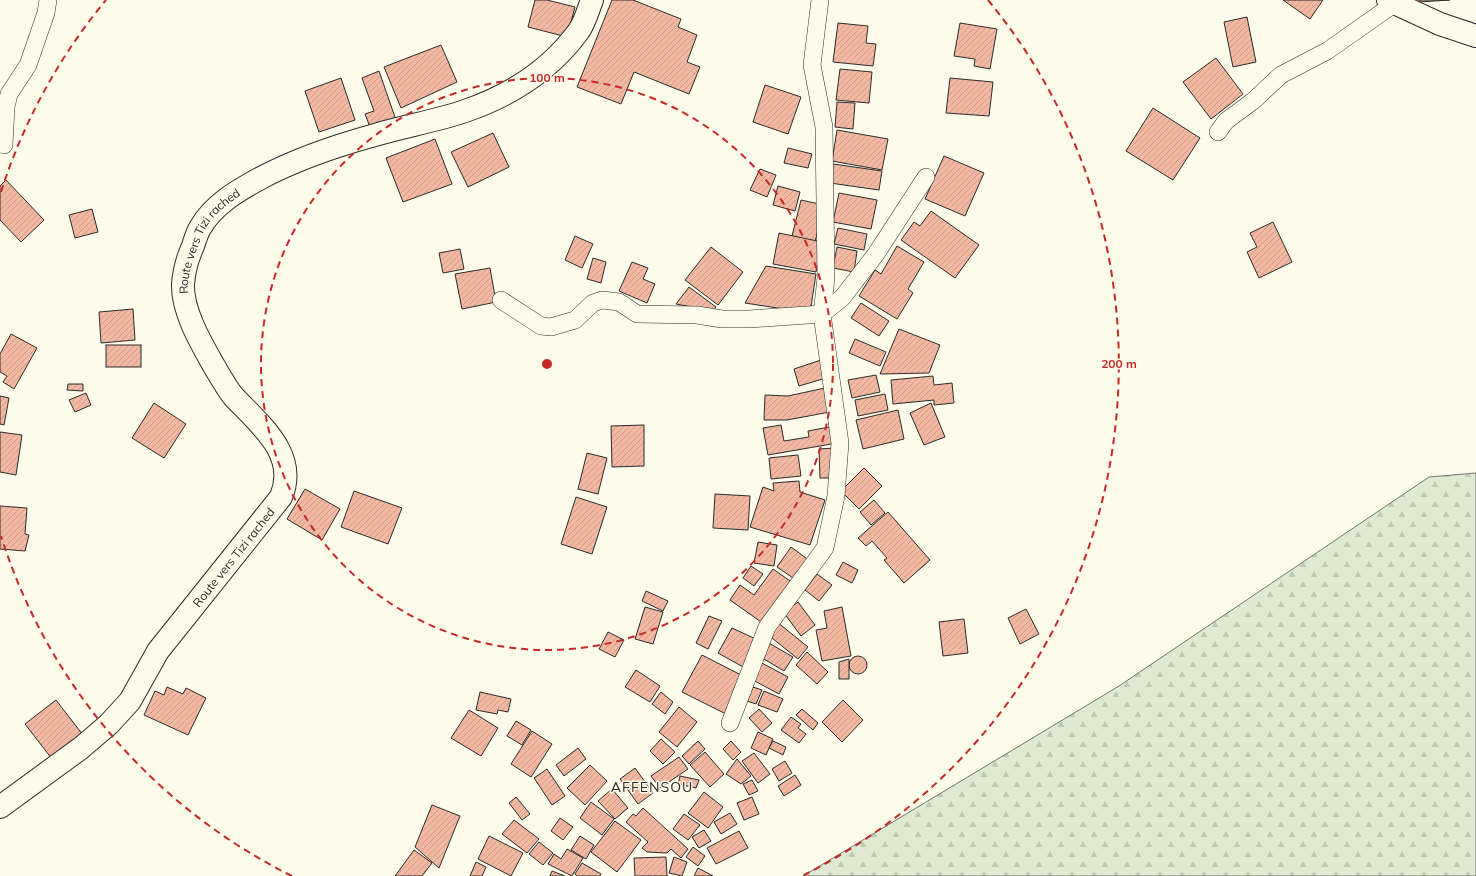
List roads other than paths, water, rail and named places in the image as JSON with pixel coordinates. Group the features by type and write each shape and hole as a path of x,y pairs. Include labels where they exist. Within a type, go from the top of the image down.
{"main road":[{"name":"Route vers Tizi rached","path":"0,807 81,748 109,724 130,701 158,651 281,497 286,486 287,475 285,464 278,449 261,423 232,394 209,358 190,320 183,284 190,254 200,228 217,207 236,192 269,174 317,152 376,134 464,112 495,100 523,83 553,61 579,30 592,0"},
{"path":"1391,2 1440,24 1476,36"}],"street":[{"path":"4,145 6,107 9,94 28,65 46,13 48,0"},
{"path":"730,723 768,627 825,548 836,496 840,443 822,314 826,278 824,127 812,65 820,0"},
{"path":"1218,132 1226,121 1253,100 1281,75 1327,51 1391,2"},
{"path":"501,300 541,326 551,327 575,320 593,303 602,300 619,302 637,314 697,315 742,319 822,314 842,298 876,254 926,177"}],"district":[{"name":"AFFENSOU","path":"652,787"}]}
